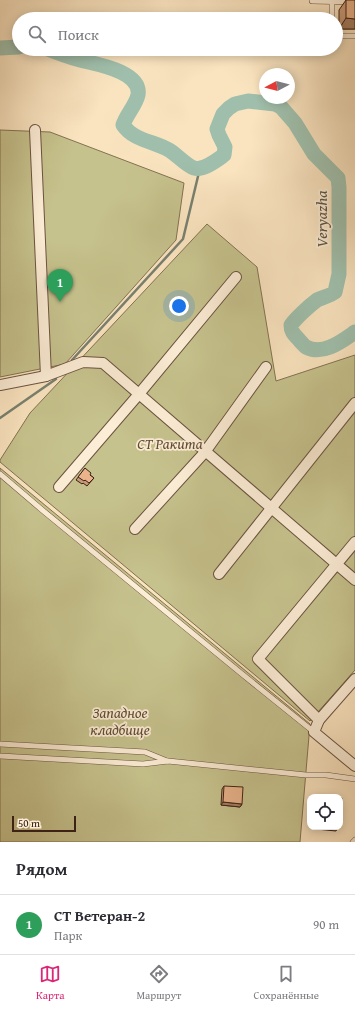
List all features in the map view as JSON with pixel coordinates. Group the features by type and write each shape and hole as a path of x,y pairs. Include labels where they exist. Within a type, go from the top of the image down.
{"street":[{"path":"35,130 46,376"},
{"path":"59,487 139,394 236,277"},
{"path":"0,384 46,376 83,362 103,363 355,580"},
{"path":"135,529 205,452 266,367"},
{"path":"219,574 355,403"},
{"path":"319,720 258,659 355,542"},
{"path":"355,679 319,720 314,732 355,766"}],"lane":[{"path":"312,0 355,2"},
{"path":"332,2 332,12"},
{"path":"343,36 355,36"},
{"path":"0,474 314,732"},
{"path":"0,744 145,752 168,761"},
{"path":"0,756 143,764 168,761 306,775 326,775 355,779"}],"green space":[{"path":"0,130 50,132 184,183 176,240 65,364 0,377"},
{"name":"СТ Ракита","path":"207,224 257,267 276,381 355,355 355,670 310,721 0,462 30,413"},
{"name":"Западное кладбище","path":"0,468 310,724 300,842 0,842"}],"building":[{"path":"346,0 355,0 355,19 346,18"},
{"path":"85,468 94,478 89,483 78,477"},
{"path":"224,786 243,787 242,804 223,802"}],"waterway":[{"name":"Veryazha","path":"0,48 12,47"},
{"name":"Veryazha","path":"67,56 116,70 133,80 137,87 138,95 123,125 138,138 169,150 188,165 198,169 206,167 224,155 225,147 217,129 223,114 229,108 235,104 248,101 275,104 281,107 295,123 314,154 338,178 339,187 339,274 335,292 317,300 310,305 291,325 292,330 305,347 319,350 326,349 355,332"},
{"path":"72,360 183,239 200,168"},
{"path":"0,418 56,379"}],"place":[{"name":"СТ Ветеран-2","path":"60,302"}]}
